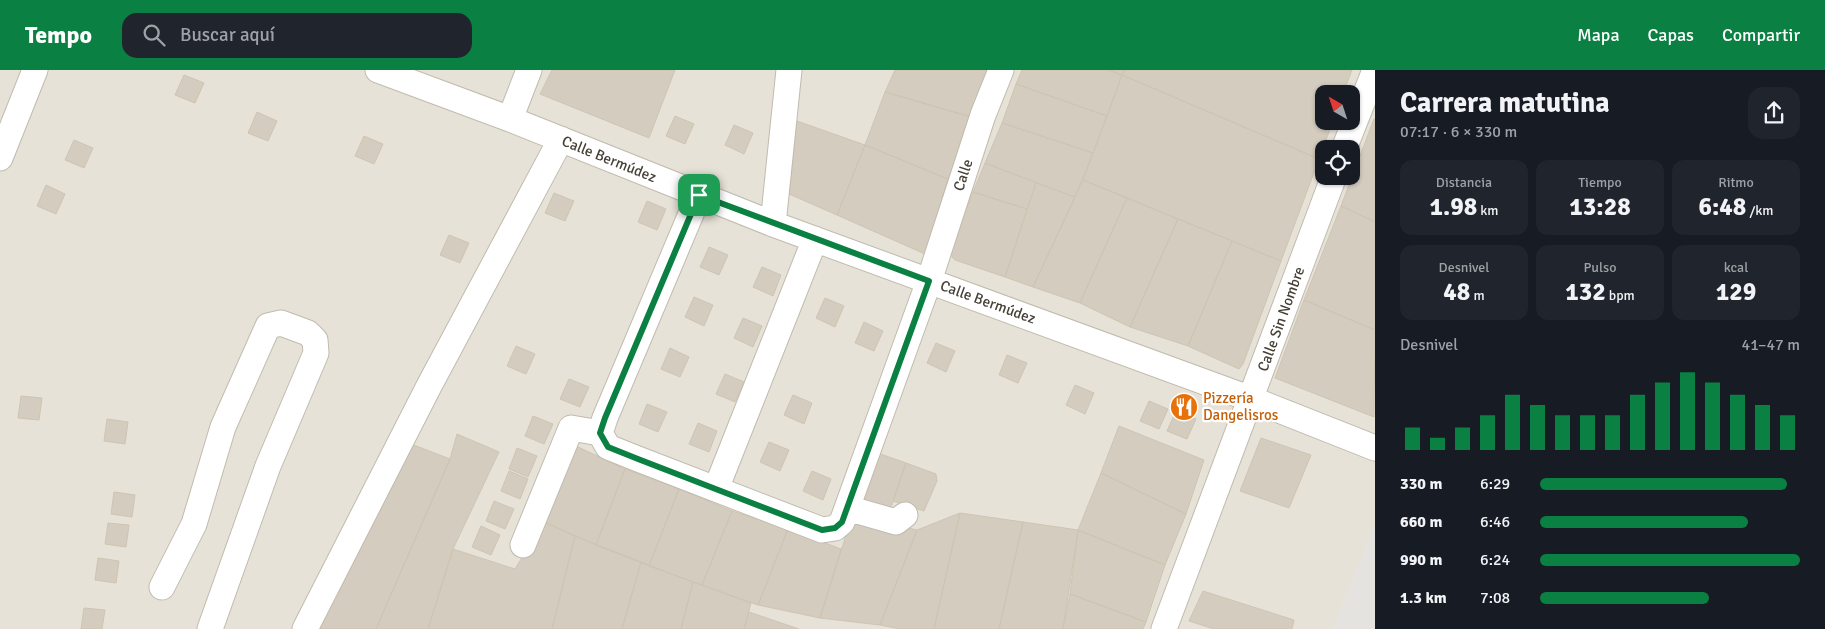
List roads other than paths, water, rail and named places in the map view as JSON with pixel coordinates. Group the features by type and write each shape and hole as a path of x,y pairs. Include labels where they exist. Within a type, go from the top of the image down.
{"street":[{"path":"0,158 35,70"},
{"name":"Calle Bermúdez","path":"378,70 510,119 773,224 1251,399 1375,448"},
{"path":"510,119 529,70"},
{"path":"773,224 790,70"},
{"name":"Calle","path":"600,433 608,447 822,530 835,528 842,522 929,281 983,115 1001,70"},
{"path":"1348,140 1375,70"},
{"path":"305,629 429,386 562,140"},
{"name":"Calle Sin Nombre","path":"1164,629 1331,185"},
{"path":"523,545 571,428 600,433 699,195"},
{"path":"716,489 815,239"},
{"path":"162,587 194,524 223,427 268,326 281,323 308,333 315,340 316,352 268,466 210,629"},
{"path":"847,508 896,522 905,515"}],"place":[{"name":"Pizzería Dangelisros","path":"1184,407"}]}
